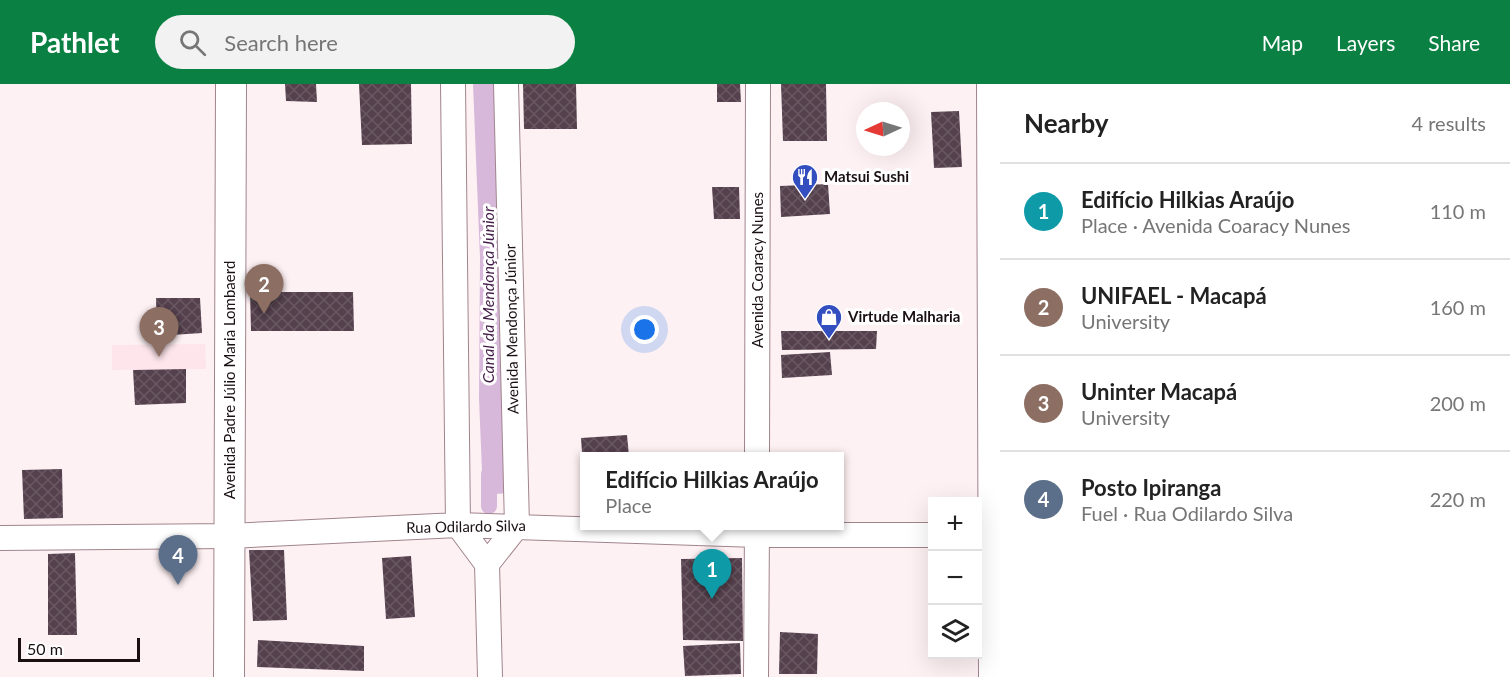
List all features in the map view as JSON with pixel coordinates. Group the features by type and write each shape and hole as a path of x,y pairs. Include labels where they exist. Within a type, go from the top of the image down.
{"main road":[{"name":"Avenida Padre Júlio Maria Lombaerd","path":"229,677 231,84"}],"street":[{"path":"453,84 458,525 488,564 490,677"},
{"name":"Avenida Mendonça Júnior","path":"506,84 517,526"},
{"name":"Avenida Coaracy Nunes","path":"757,452 759,84"},
{"path":"989,84 991,677"},
{"name":"Rua Odilardo Silva","path":"0,538 229,536 458,525 580,527"},
{"path":"488,564 517,526"},
{"name":"Rua Odilardo Silva","path":"757,530 928,535"},
{"path":"756,677 757,530"}],"shaded area":[{"path":"205,344 206,369 112,370 112,345"}],"water":[{"path":"473,84 499,84 501,374 508,493 483,495 479,399 480,258"}],"building":[{"path":"285,84 316,84 317,102 286,101"},
{"path":"359,84 411,84 412,144 362,145"},
{"path":"523,84 576,84 577,129 524,129"},
{"path":"717,84 740,84 741,102 717,102"},
{"path":"781,84 826,84 827,141 783,141"},
{"path":"959,111 962,167 934,168 931,112"},
{"name":"Matsui Sushi","path":"828,184 830,214 781,217 780,186"},
{"path":"712,187 739,187 740,219 714,219"},
{"path":"250,292 353,292 354,331 251,331"},
{"path":"156,298 200,298 202,333 157,336"},
{"name":"Virtude Malharia","path":"781,331 877,331 876,349 782,350"},
{"path":"830,352 832,375 782,378 781,355"},
{"path":"186,369 186,403 135,405 133,370"},
{"path":"627,435 629,452 582,452 581,438"},
{"path":"62,469 63,518 24,519 22,470"},
{"path":"249,550 284,550 287,620 253,621"},
{"path":"75,553 77,635 48,635 48,554"},
{"path":"411,556 415,617 386,619 382,558"},
{"path":"742,558 743,641 683,640 681,559"},
{"path":"780,632 818,634 817,674 779,674"},
{"path":"258,640 364,646 364,671 257,667"},
{"path":"740,643 741,674 685,676 683,646"}],"waterway":[{"name":"Canal da Mendonça Júnior","path":"489,474 489,506"}],"place":[{"name":"Matsui Sushi","path":"805,200"},
{"name":"UNIFAEL - Macapá","path":"264,314"},
{"name":"Virtude Malharia","path":"829,340"},
{"name":"Uninter Macapá","path":"159,357"},
{"name":"Posto Ipiranga","path":"178,585"},
{"name":"Edifício Hilkias Araújo","path":"712,599"}]}
